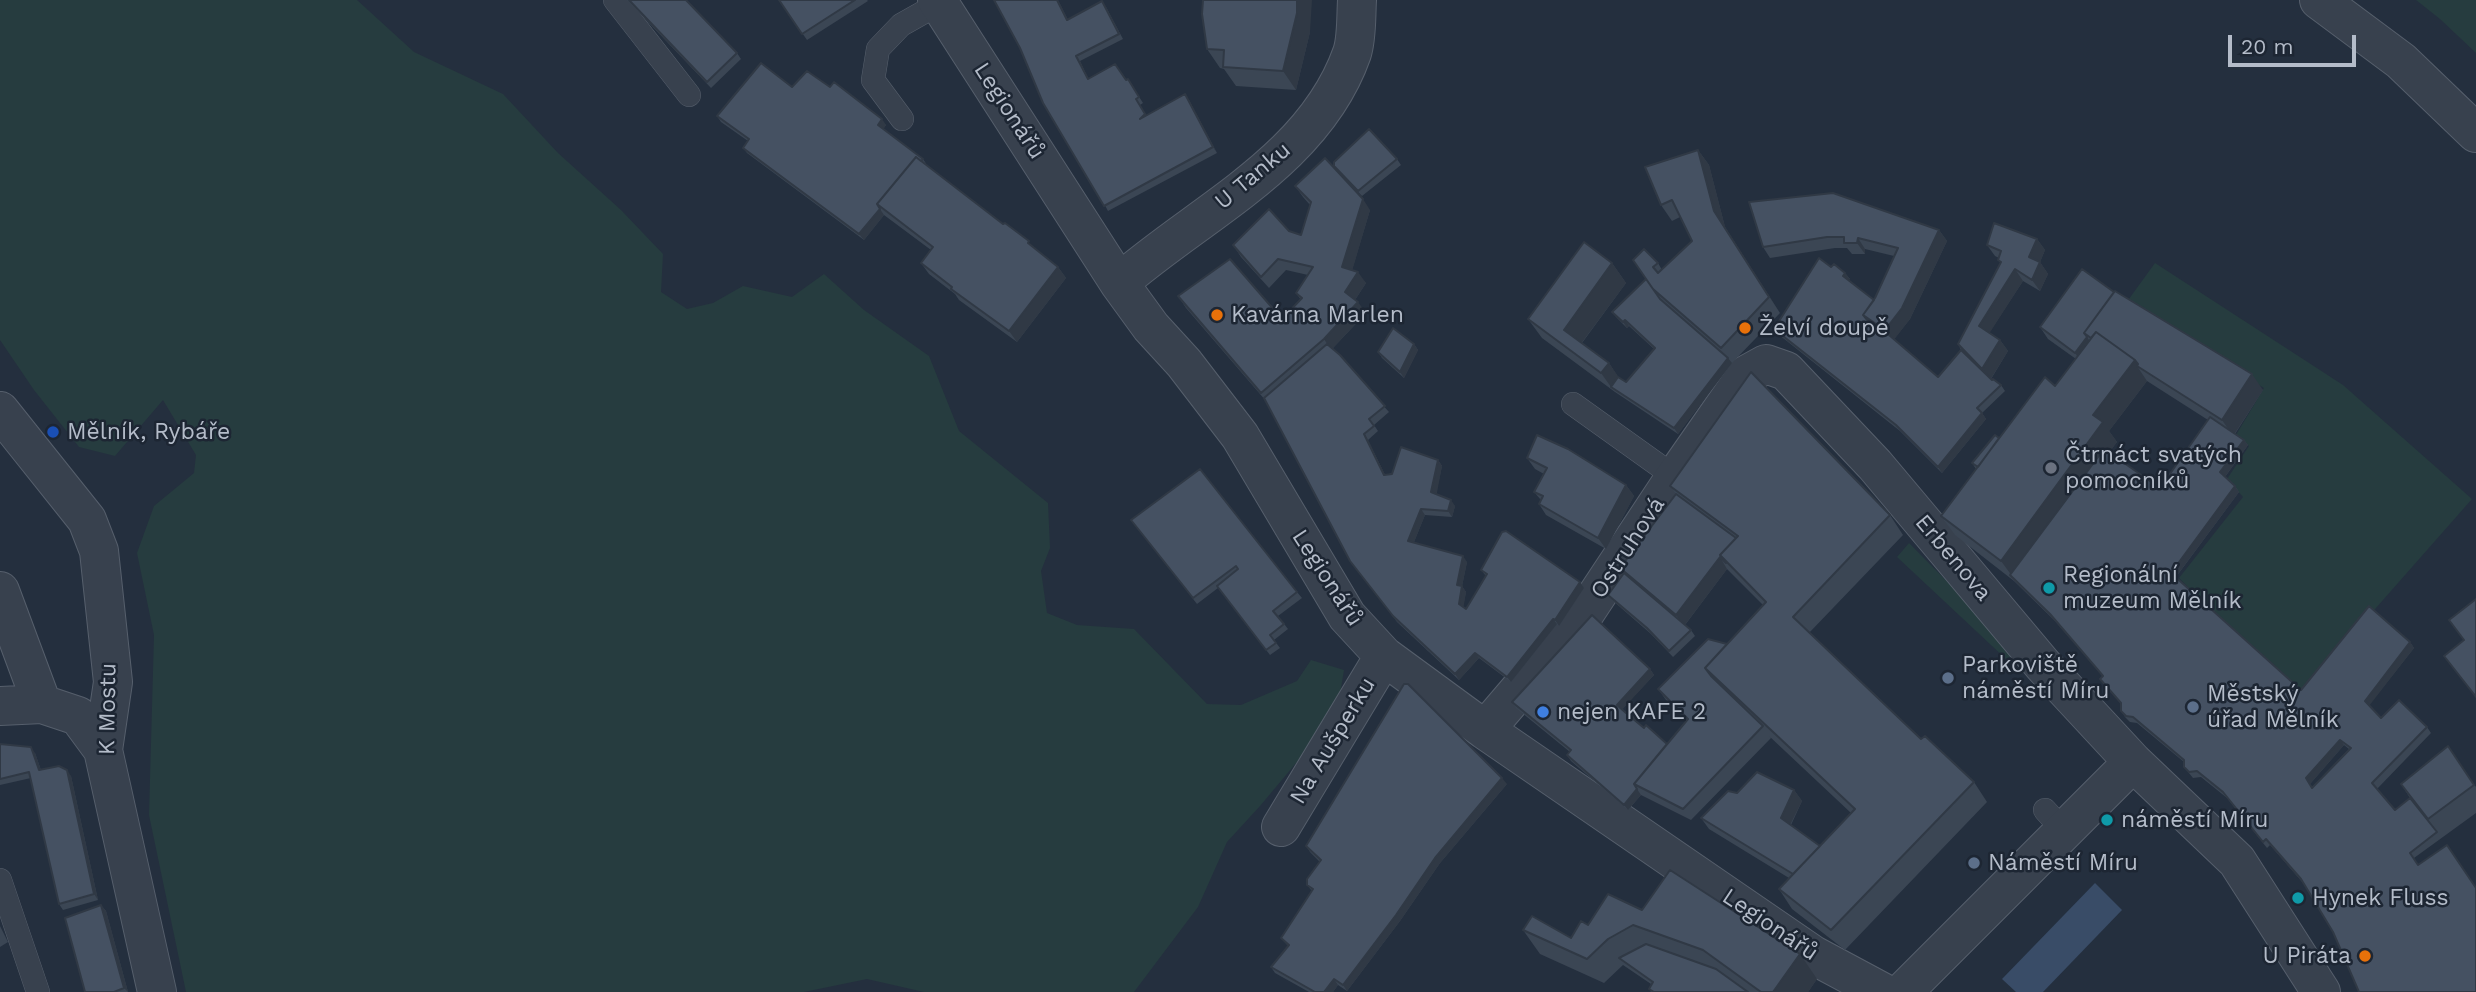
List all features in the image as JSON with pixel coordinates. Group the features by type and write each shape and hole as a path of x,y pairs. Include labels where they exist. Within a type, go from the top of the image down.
{"street":[{"name":"U Tanku","path":"1119,283 1273,166 1331,101 1353,51 1357,0"},
{"path":"2322,1 2401,61 2476,134"},
{"name":"Legionářů","path":"938,2 1119,283 1151,327 1184,363 1240,436 1347,616 1384,656 1485,730 1813,955 1882,992"},
{"name":"Ostruhová","path":"1485,730 1585,613 1746,375 1766,364"},
{"name":"Erbenova","path":"1766,364 1786,371 1875,464 2043,665 2133,762"},
{"name":"K Mostu","path":"0,411 87,520 99,551 113,682 103,750 157,992"},
{"path":"0,591 42,704"},
{"name":"Na Aušperku","path":"1281,827 1384,656"},
{"path":"0,706 42,704 78,716 103,750"},
{"path":"1903,992 2054,821 2133,762 2237,861 2321,992"}],"lane":[{"path":"615,0 689,95"},
{"path":"902,119 873,80 878,49 901,25 938,2"},
{"path":"1573,404 1675,477"},
{"path":"0,880 38,992"}],"green space":[{"path":"0,0 357,0 414,52 503,94 558,153 621,210 663,254 661,292 687,309 713,303 743,286 792,297 824,274 864,310 929,356 959,431 1048,503 1050,548 1041,571 1047,613 1077,625 1134,629 1207,704 1241,705 1297,681 1311,660 1344,670 1338,706 1307,750 1227,842 1198,907 1134,992 924,992 867,979 804,992 186,992 149,815 154,635 137,553 154,506 194,473 196,455 163,400 115,456 79,447 34,390 0,340"},
{"path":"2416,0 2476,0 2476,53 2440,19"},
{"path":"2155,263 2343,385 2472,499 2302,692 2224,623 2179,578 2243,497 2227,479 2249,446 2236,435 2264,388 2126,303"},
{"path":"1909,543 2016,651 2007,660 1897,557"}],"water":[{"path":"2095,883 2122,910 2043,992 2016,992 2002,979"}],"building":[{"path":"629,0 686,0 737,53 707,82"},
{"path":"779,0 855,0 802,34"},
{"path":"994,0 1057,0 1067,20 1102,1 1119,34 1076,56 1088,79 1115,64 1139,97 1136,99 1145,114 1140,119 1185,94 1213,147 1104,206 1043,103 1020,48"},
{"path":"1203,0 1297,0 1297,13 1283,71 1223,67 1224,50 1207,49 1202,14"},
{"path":"761,63 792,87 807,71 830,87 834,82 882,119 878,125 923,159 921,161 916,157 877,204 880,209 859,234 743,148 749,139 717,116"},
{"path":"1369,129 1397,159 1358,191 1334,166 1334,162"},
{"path":"1698,150 1714,211 1769,297 1721,348 1653,289 1633,260 1644,249 1658,263 1653,267 1658,273 1692,241 1672,200 1661,205 1645,167"},
{"path":"916,157 1029,241 1028,243 1058,267 1009,331 951,289 952,287 921,263 933,247 877,204"},
{"path":"1325,158 1363,199 1342,267 1358,272 1345,292 1358,302 1324,339 1261,393 1178,296 1230,259 1282,319 1302,298 1296,293 1313,267 1278,259 1261,277 1233,245 1269,209 1289,231 1301,235 1311,202 1295,186"},
{"path":"1833,193 1939,230 1902,308 1885,330 1863,315 1875,298 1898,248 1858,238 1857,243 1844,243 1844,237 1763,247 1749,202"},
{"path":"1994,223 2037,239 2029,257 2040,262 2032,280 2015,269 1979,326 2000,340 1982,369 1958,344 2001,262 1998,260 2001,251 1987,245"},
{"path":"1584,242 1612,263 1564,330 1609,363 1601,373 1528,319"},
{"path":"1819,258 1831,267 1834,264 1845,273 1843,276 1874,300 1863,315 1867,320 1938,377 1961,350 1992,380 2001,385 1977,408 1982,413 1938,467 1896,425 1774,329"},
{"path":"2082,269 2114,292 2084,333 2087,337 2075,353 2040,327"},
{"path":"1646,279 1660,299 1728,358 1674,428 1611,387 1618,377 1626,382 1655,348 1625,320 1623,322 1612,312"},
{"path":"2115,291 2252,374 2222,420 2137,366 2135,360 2096,332 2091,338 2084,333"},
{"path":"1393,328 1414,344 1400,372 1378,352"},
{"name":"Čtrnáct svatých pomocníků","path":"2096,332 2135,360 2093,415 2103,422 2001,561 1941,516 2045,377 2055,386"},
{"path":"1327,344 1385,406 1369,419 1374,426 1364,434 1384,475 1392,474 1401,447 1438,460 1431,492 1451,500 1448,511 1421,509 1408,541 1463,556 1457,585 1462,586 1459,604 1466,609 1487,574 1481,570 1502,532 1506,531 1580,582 1555,620 1553,619 1507,677 1475,653 1455,674 1393,616 1350,561 1264,398"},
{"path":"1751,372 1890,515 1793,617 1921,739 1925,736 1974,782 1831,930 1779,889 1855,809 1705,668 1766,602 1720,555 1738,536 1670,486"},
{"path":"2210,417 2244,440 2220,472 2235,486 2171,573 2301,690 2369,606 2410,642 2365,701 2381,718 2399,700 2427,727 2372,783 2395,810 2410,798 2437,832 2410,853 2418,865 2447,845 2476,888 2476,992 2359,992 2333,932 2301,879 2266,839 2263,842 2223,792 2197,771 2189,772 2184,767 2184,760 2133,717 2126,716 2121,711 2121,703 2100,679 2103,676 2050,614 2010,575 2104,449 2160,488","holes":["2340,740 2351,748 2312,788 2306,778"]},
{"path":"1537,435 1568,449 1626,485 1598,538 1539,504 1543,496 1534,492 1547,468 1527,458"},
{"path":"1995,435 1999,438 1978,467 1972,463"},
{"path":"1200,469 1297,592 1273,611 1284,624 1270,635 1276,643 1266,650 1217,586 1238,569 1236,566 1193,598 1131,520"},
{"path":"1676,494 1736,538 1720,555 1726,563 1720,557 1676,615 1620,568"},
{"path":"1624,573 1691,630 1669,651 1608,595"},
{"path":"2476,599 2476,697 2444,656 2464,640 2449,620"},
{"path":"1592,615 1650,669 1617,705 1626,713 1631,706 1637,711 1632,718 1644,728 1646,725 1667,744 1634,784 1637,789 1624,805 1567,755 1571,750 1512,702"},
{"path":"1708,639 1727,644 1705,668 1763,726 1683,809 1634,784 1688,719 1658,689"},
{"path":"1404,684 1408,684 1502,778 1435,858 1343,985 1334,979 1324,992 1315,992 1271,967 1289,945 1281,938 1313,889 1307,885 1307,879 1321,860 1306,846"},
{"path":"0,744 31,747 39,770 59,766 67,770 94,894 59,904 29,772 0,779"},
{"path":"2448,746 2474,785 2428,819 2401,784"},
{"path":"1757,772 1794,790 1781,818 1820,846 1793,874 1701,818 1728,791 1737,793"},
{"path":"1670,870 1800,954 1773,992 1761,992 1703,950 1633,925 1608,939 1587,959 1523,930 1532,916 1571,938 1581,921 1588,925 1608,894 1642,910"},
{"path":"101,905 124,988 114,992 85,992 65,918"},
{"path":"1646,944 1716,969 1748,992 1654,992 1649,989 1653,982 1619,958"}],"place":[{"name":"Kavárna Marlen","path":"1217,315"},
{"name":"Želví doupě","path":"1745,328"},
{"name":"Mělník, Rybáře","path":"53,432"},
{"name":"Čtrnáct svatých pomocníků","path":"2051,468"},
{"name":"Regionální muzeum Mělník","path":"2049,588"},
{"name":"Parkoviště náměstí Míru","path":"1948,678"},
{"name":"Městský úřad Mělník","path":"2193,707"},
{"name":"nejen KAFE 2","path":"1543,712"},
{"name":"náměstí Míru","path":"2107,820"},
{"name":"Náměstí Míru","path":"1974,863"},
{"name":"Hynek Fluss","path":"2298,898"},
{"name":"U Piráta","path":"2365,956"}]}
